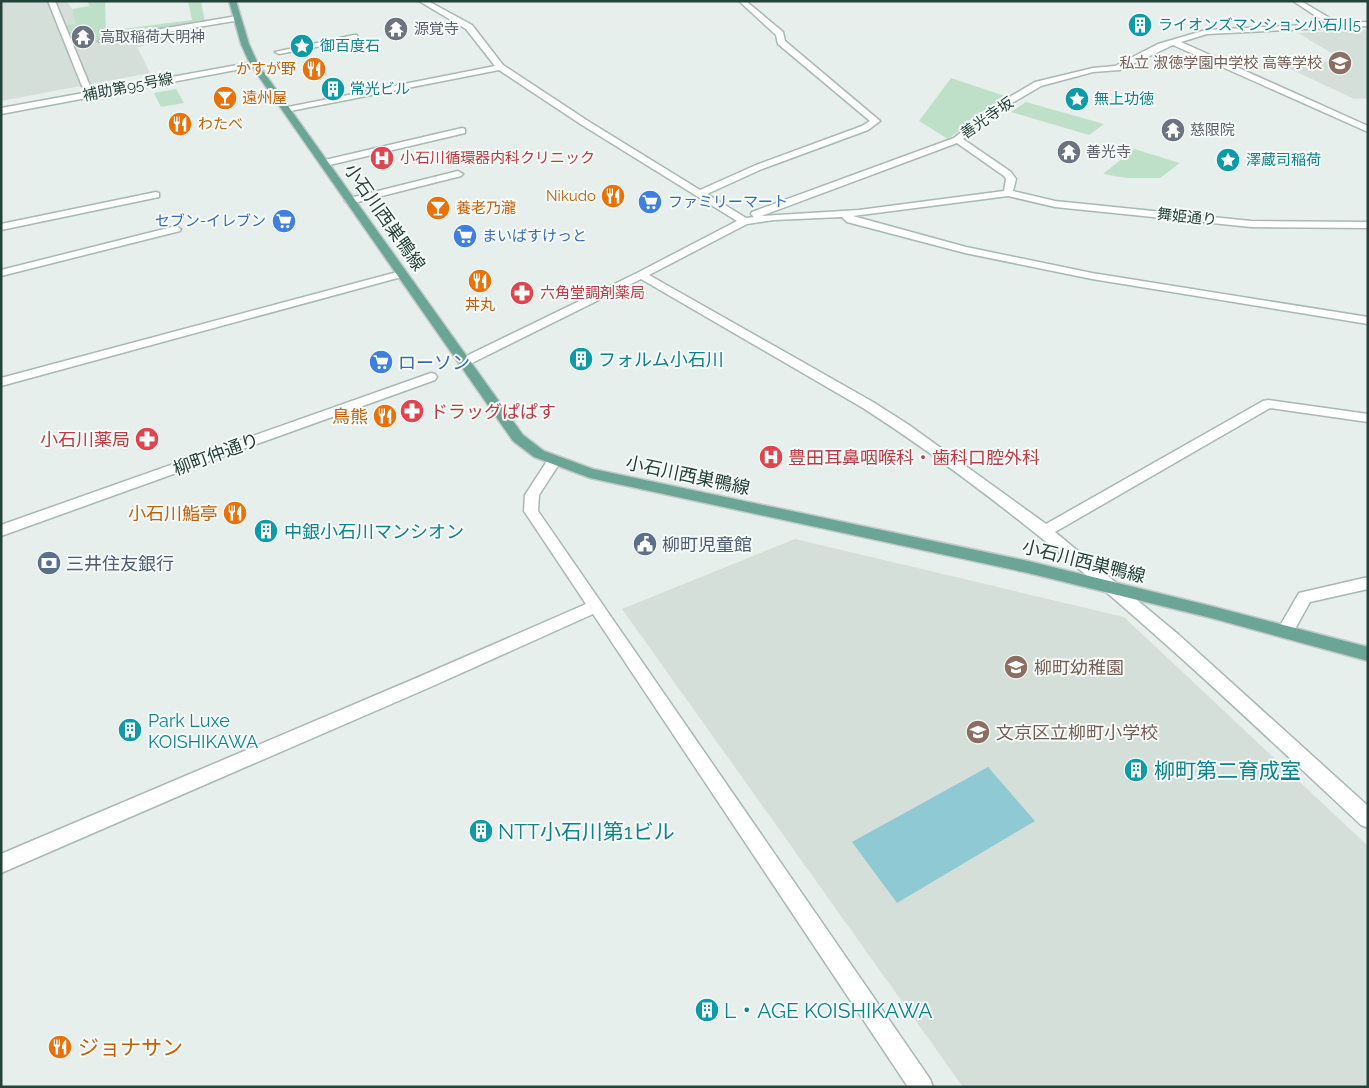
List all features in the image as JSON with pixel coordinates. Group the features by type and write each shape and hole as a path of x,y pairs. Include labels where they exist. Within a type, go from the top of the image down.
{"main road":[{"name":"小石川西巣鴨線","path":"232,1 248,52 254,64 518,438 539,454 590,473 1008,562 1285,631 1368,654"}],"street":[{"path":"51,1 86,86"},
{"path":"422,1 468,26 500,67 585,123 744,221 774,217 844,215 1008,193 1011,179 1008,174 966,144 957,140"},
{"path":"699,194 759,167 865,128 876,121 781,42 780,34 742,1"},
{"path":"1296,1 1337,26"},
{"path":"102,41 237,18"},
{"name":"善光寺坂","path":"464,362 772,208 957,140 994,110 1038,84 1093,70 1117,68 1174,42 1206,32 1368,24"},
{"path":"279,52 354,37"},
{"path":"1174,42 1368,128"},
{"name":"補助第95号線","path":"1,111 254,64"},
{"path":"288,110 500,67"},
{"path":"324,163 462,130"},
{"path":"350,201 458,174"},
{"name":"舞姫通り","path":"1008,193 1056,204 1251,224 1368,225"},
{"path":"1,227 156,195"},
{"path":"844,215 851,220 965,250 1092,276 1368,321"},
{"path":"1,273 176,230"},
{"path":"1,382 401,274"},
{"path":"641,275 868,405 904,428 1045,531 1173,640 1368,819"},
{"name":"柳町仲通り","path":"1,531 430,377"},
{"path":"1045,531 1268,404 1368,418"},
{"path":"554,461 532,495 531,511 922,1087"},
{"path":"1285,631 1306,597 1368,583"},
{"path":"1,864 420,684 596,606"}],"shaded area":[{"path":"1,1 67,1 72,9 75,24 69,44 96,40 98,43 181,30 186,38 137,47 150,73 1,101"},
{"name":"私立 淑徳学園中学校 高等学校","path":"1368,30 1368,98 1354,99 1282,65 1343,60 1298,33"},
{"name":"文京区立柳町小学校","path":"795,539 1124,617 1368,846 1368,1087 963,1087 622,609"}],"green space":[{"path":"88,1 105,1 106,31 192,20 188,1 201,1 205,22 69,44 63,26 75,24 72,9 89,6"},
{"path":"951,78 1005,96 948,139 919,121"},
{"path":"176,89 184,103 161,107 154,93"},
{"path":"1026,102 1104,124 1089,135 1011,112"},
{"path":"1134,149 1180,163 1160,178 1126,178 1103,174"}],"water":[{"path":"988,767 1035,821 897,903 852,842"}],"place":[{"name":"ライオンズマンション小石川5","path":"1140,25"},
{"name":"源覚寺","path":"396,29"},
{"name":"高取稲荷大明神","path":"83,37"},
{"name":"御百度石","path":"302,46"},
{"name":"私立 淑徳学園中学校 高等学校","path":"1340,63"},
{"name":"かすが野","path":"314,69"},
{"name":"常光ビル","path":"333,89"},
{"name":"遠州屋","path":"225,98"},
{"name":"無上功徳","path":"1077,99"},
{"name":"わたべ","path":"180,124"},
{"name":"慈限院","path":"1173,130"},
{"name":"善光寺","path":"1069,152"},
{"name":"小石川循環器内科クリニック","path":"382,158"},
{"name":"澤蔵司稲荷","path":"1228,160"},
{"name":"Nikudo","path":"613,196"},
{"name":"ファミリーマート","path":"650,202"},
{"name":"養老乃瀧","path":"438,208"},
{"name":"セブン-イレブン","path":"284,221"},
{"name":"まいばすけっと","path":"465,236"},
{"name":"丼丸","path":"480,281"},
{"name":"六角堂調剤薬局","path":"522,293"},
{"name":"フォルム小石川","path":"581,359"},
{"name":"ローソン","path":"381,362"},
{"name":"ドラッグぱぱす","path":"412,411"},
{"name":"鳥熊","path":"385,416"},
{"name":"小石川薬局","path":"147,439"},
{"name":"豊田耳鼻咽喉科・歯科口腔外科","path":"771,457"},
{"name":"小石川鮨亭","path":"235,513"},
{"name":"中銀小石川マンシオン","path":"266,531"},
{"name":"柳町児童館","path":"645,544"},
{"name":"三井住友銀行","path":"49,563"},
{"name":"柳町幼稚園","path":"1016,667"},
{"name":"Park Luxe KOISHIKAWA","path":"130,730"},
{"name":"文京区立柳町小学校","path":"978,732"},
{"name":"柳町第二育成室","path":"1136,770"},
{"name":"NTT小石川第1ビル","path":"481,831"},
{"name":"L・AGE KOISHIKAWA","path":"707,1010"},
{"name":"ジョナサン","path":"60,1047"}]}
